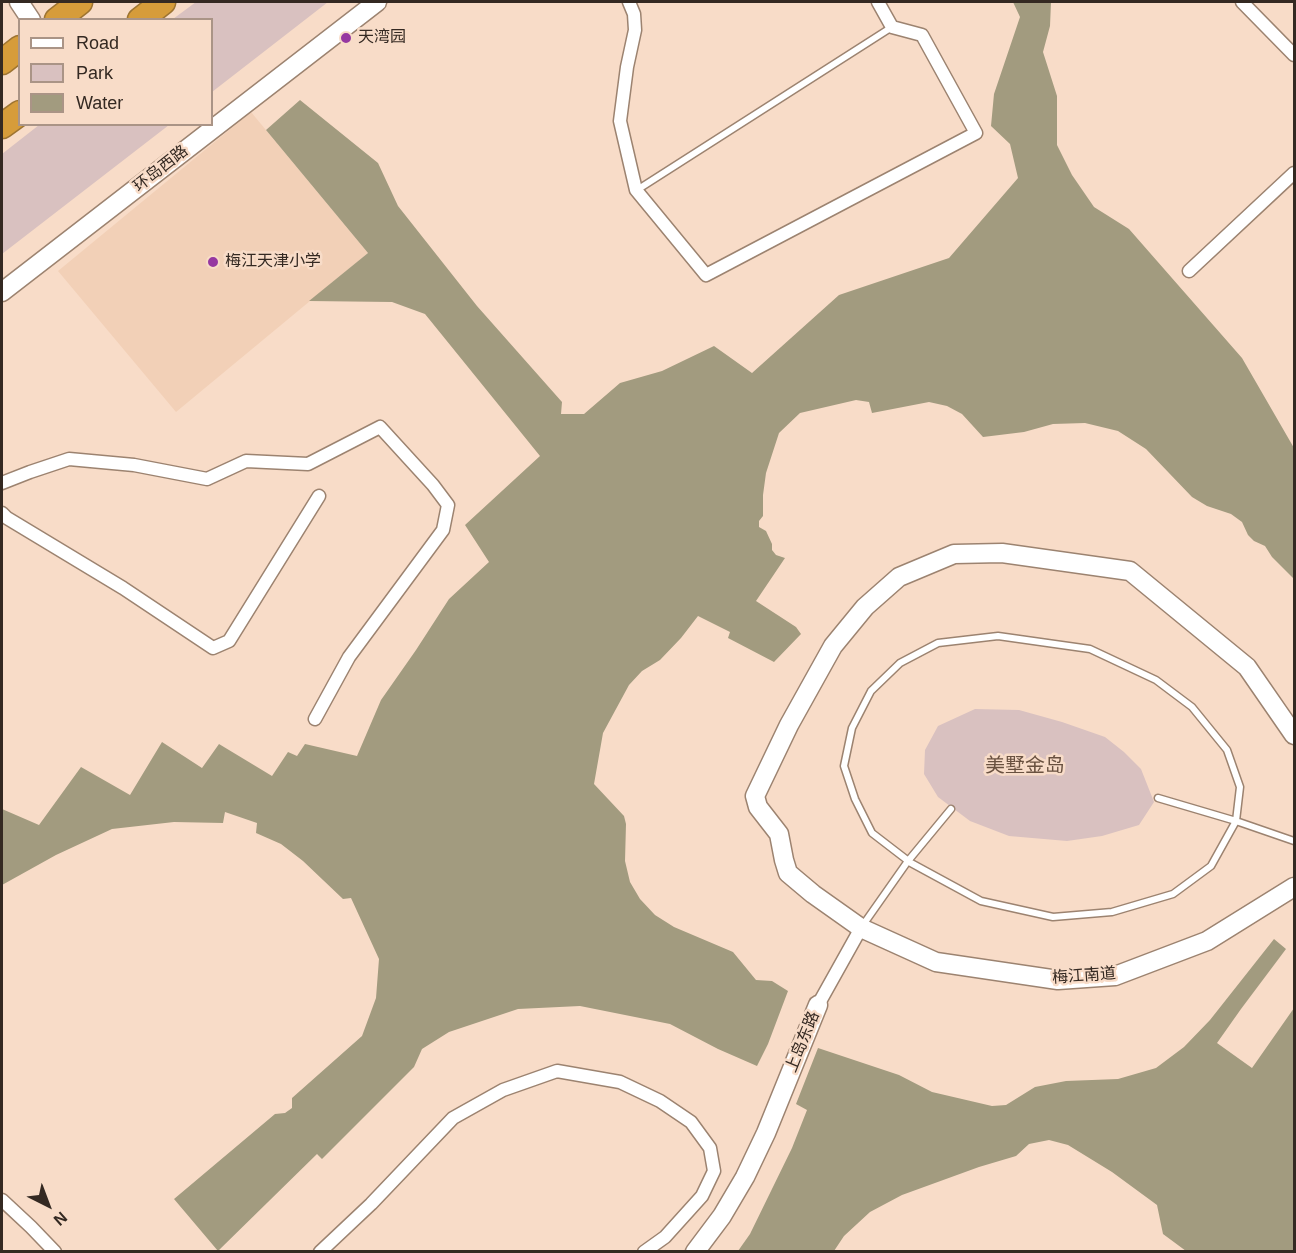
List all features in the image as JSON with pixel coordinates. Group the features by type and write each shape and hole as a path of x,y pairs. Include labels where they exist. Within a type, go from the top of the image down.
{"highway":[{"path":"60,18 80,2"},
{"path":"143,18 163,2"},
{"path":"2,62 18,50"}],"street":[{"path":"213,115 360,2"},
{"name":"环岛西路","path":"2,292 377,2"},
{"path":"629,2 634,14 635,30 627,67 620,121 636,190 706,275 976,133 922,35 892,27 878,2"},
{"path":"1242,2 1294,56"},
{"name":"环岛西路","path":"2,277 197,126"},
{"path":"1190,271 1294,173"},
{"path":"2,483 69,459 134,465 207,479 246,461 308,464 380,427 433,485 448,505 443,530 349,657 315,719"},
{"path":"2,513 123,588 213,648 229,641 320,496"},
{"name":"梅江南道","path":"1294,735 1247,667 1130,571 1002,553 954,555 899,577 865,607 833,646 789,725 755,795 758,807 779,834 788,873 861,928 936,962 1058,980 1115,976 1207,941 1294,887"},
{"path":"818,1005 861,928"},
{"name":"上岛东路","path":"695,1251 722,1216 745,1177 766,1133 818,1005"},
{"name":"上岛东路","path":"709,1251 730,1221 775,1131 806,1059 818,1005"},
{"path":"320,1251 371,1204 453,1119 502,1090 556,1071 620,1082 660,1101 691,1122 710,1148 714,1171 702,1196 665,1237 644,1251"},
{"path":"2,1200 55,1251"}],"lane":[{"path":"636,190 892,27"},
{"path":"998,636 1090,649 1156,680 1192,707 1227,750 1240,787 1236,821 1211,866 1173,894 1112,912 1053,917 981,901 908,861 872,833 855,799 844,766 852,728 871,691 900,663 938,643 998,636"},
{"path":"1158,798 1294,841"},
{"path":"861,928 908,861 951,810"}],"shaded area":[{"name":"梅江天津小学","path":"251,112 368,253 176,412 58,271"}],"green space":[{"path":"196,2 328,2 213,91 213,18 174,18"},
{"path":"38,126 168,126 2,254 2,154"},
{"path":"975,709 1019,710 1105,737 1141,769 1154,802 1139,825 1102,836 1067,841 1009,836 970,821 938,797 924,774 925,750 938,726"}],"water":[{"path":"1013,2 1051,2 1050,26 1043,52 1057,96 1057,145 1072,175 1094,207 1129,229 1242,358 1294,448 1294,583 1293,578 1272,557 1265,546 1248,535 1242,522 1231,514 1207,506 1192,497 1146,449 1118,431 1085,423 1053,424 1024,432 983,437 962,414 947,406 929,402 872,413 869,402 856,400 800,413 779,433 766,473 763,516 759,521 759,527 766,531 776,555 785,558 756,601 796,627 801,634 774,662 728,638 730,632 698,616 660,660 642,671 629,685 603,733 594,784 624,816 626,824 625,861 630,882 640,899 655,915 674,927 733,952 756,980 772,981 788,991 757,1066 670,1024 580,1006 518,1009 449,1032 422,1049 414,1067 322,1159 317,1154 218,1251 174,1199 275,1114 285,1113 292,1108 292,1098 362,1036 376,998 379,959 351,898 343,899 303,861 281,844 256,833 257,823 225,812 223,823 174,822 112,829 56,855 2,885 2,809 39,825 81,767 130,795 162,742 202,768 219,744 272,776 288,752 297,756 305,744 357,756 381,700 449,599 489,562 465,525 540,456 425,314 392,302 309,301 368,253 266,130 300,100 378,163 398,206 477,306 562,402 561,414 584,414 620,383 662,371 714,346 752,373 839,295 949,258 1018,178 1010,144 991,126 994,94 1020,17"},
{"path":"1274,939 1286,949 1217,1043 1252,1068 1294,1008 1294,1251 1186,1251 1163,1234 1157,1205 1112,1172 1068,1145 1049,1140 1029,1144 1016,1156 902,1195 870,1212 844,1236 834,1251 738,1251 750,1234 792,1148 807,1110 796,1104 818,1048 899,1075 932,1092 992,1106 1006,1105 1035,1087 1066,1081 1118,1079 1156,1068 1184,1047 1210,1020"}],"place":[{"name":"天湾园","path":"346,38"},
{"name":"梅江天津小学","path":"213,262"}],"district":[{"name":"美墅金岛","path":"1025,766"}]}
